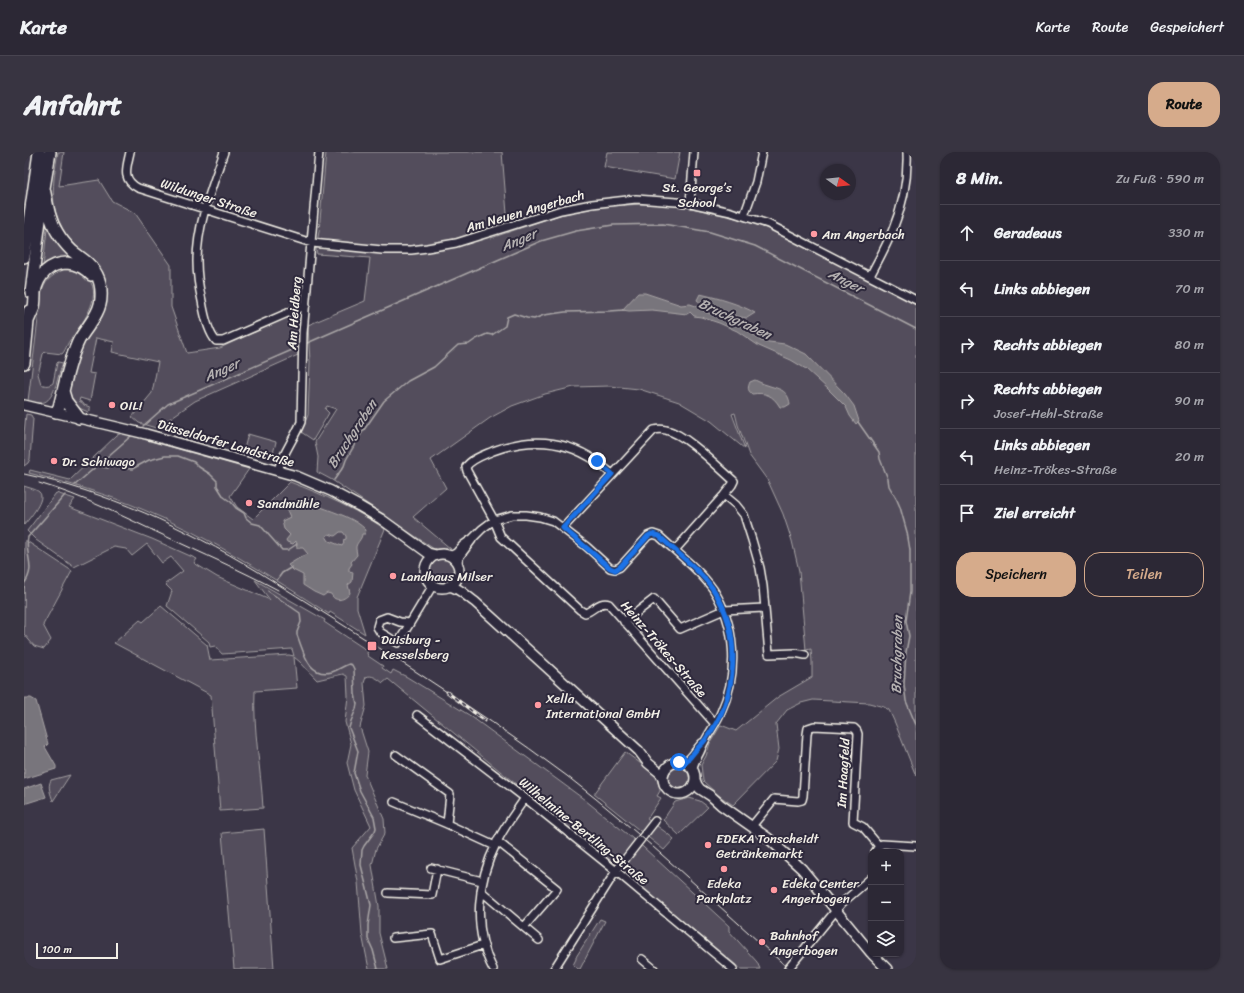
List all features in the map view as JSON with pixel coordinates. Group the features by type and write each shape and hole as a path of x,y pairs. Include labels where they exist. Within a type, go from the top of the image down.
{"highway":[{"path":"24,362 31,286 50,152"},
{"path":"24,194 38,156"},
{"path":"24,257 38,156"},
{"path":"44,188 52,222 56,231 63,242 93,268 99,278 101,287 101,298 98,310 79,340 68,369 63,390 53,412"},
{"path":"29,319 34,308 36,290 40,279 51,267 56,264 63,263 74,264 86,269 93,277 96,287 96,298 93,309 76,338 64,370 53,412"},
{"path":"63,390 66,401 79,418"}],"main road":[{"name":"Düsseldorfer Landstraße","path":"24,405 146,434 278,470 331,491 381,520 428,553 436,556"},
{"name":"Düsseldorfer Landstraße","path":"407,539 424,557 427,565"},
{"path":"448,586 455,582 459,570 454,558 442,554 431,559 427,565 427,576 433,585 457,588 475,602 639,751 659,764 668,766"},
{"path":"458,576 461,584 469,591 475,602"},
{"path":"639,751 648,763 660,773 665,786 671,792 678,794 688,792 698,793 721,805 768,838 802,869 868,948"},
{"path":"663,778 668,766 676,762 685,762 693,768 697,785 700,789 712,796 721,805"},
{"path":"688,792 693,787 696,780"},
{"path":"876,957 887,969"}],"street":[{"name":"Wildunger Straße","path":"130,152 126,172 127,177 133,185 204,210 312,243"},
{"path":"224,152 204,210 198,243 198,278 203,309 212,336 216,341 223,341 306,305"},
{"name":"Am Heidberg","path":"278,470 301,422 302,352 319,152"},
{"path":"690,203 694,152"},
{"path":"744,216 756,182 762,152"},
{"path":"870,276 893,228 902,200 907,167 907,152"},
{"path":"907,167 916,167"},
{"name":"Am Neuen Angerbach","path":"312,243 382,250 411,250 456,243 561,210 592,204 636,199 690,203 713,207 774,227 916,300"},
{"path":"563,528 654,430 667,430 686,439 734,481 675,550"},
{"name":"Heinz-Trökes-Straße","path":"612,474 597,461 587,455 563,446 536,442 505,446 486,454 466,466 467,471 494,520 501,537 580,610 585,613 590,612 601,603 605,602 609,604 715,724"},
{"path":"724,494 736,505 744,515 748,524 760,568 763,586 768,654 795,653 805,655"},
{"path":"457,564 460,556 473,538 482,529 494,520 512,516 526,515 553,521 610,568 615,570 620,567 648,536 652,534 659,536 696,570 712,589 724,610 732,644 733,668 722,711 695,760 693,768"},
{"path":"448,555 452,555 463,544 473,538"},
{"path":"410,623 400,622 387,617 380,620 377,627 380,632 398,643 433,585"},
{"path":"624,622 654,599 680,629 724,610 764,608"},
{"name":"Wilhelmine-Bertling-Straße","path":"417,715 525,798 616,871 733,969"},
{"name":"Im Haagfeld","path":"752,826 774,800 802,800 808,728 814,726 854,728 858,734 853,822 863,827 877,849"},
{"path":"685,762 691,758 696,750 705,741"},
{"path":"396,756 450,794 447,824"},
{"path":"493,969 483,945 480,926 479,909 482,881 496,843 525,798"},
{"path":"394,802 496,843 557,889 524,927"},
{"path":"554,969 616,871 655,821"},
{"path":"877,849 886,844 916,846"},
{"path":"388,893 432,895 434,869 482,881"},
{"path":"788,969 845,900 868,881"},
{"path":"481,891 539,940"},
{"path":"393,938 432,934 440,959 483,945"},
{"path":"642,959 654,969"}],"shaded area":[{"path":"58,152 64,152 59,186 99,180 112,201 135,213 171,265 171,307 187,353 220,348 291,315 300,322 298,355 195,401 156,428 139,423 132,417 152,393 158,362 112,352 114,342 96,338 89,373 95,374 90,401 80,398 79,401 90,407 90,411 88,412 77,407 67,397 73,361 101,311 94,264 97,262 69,238 57,218 53,196 53,186"},
{"path":"326,152 502,152 508,226 492,231 491,238 559,215 598,207 664,204 692,208 740,219 769,229 916,304 916,776 889,710 869,703 813,700 801,703 787,710 776,724 779,749 776,761 733,805 718,795 703,781 701,765 706,756 710,743 721,725 736,731 778,697 812,677 811,649 806,650 799,571 792,541 783,514 768,481 749,455 735,413 732,414 745,449 711,421 679,402 639,389 610,386 574,387 545,394 512,406 490,418 431,460 446,488 413,517 451,549 434,549 332,480 317,472 318,457 315,442 336,409 327,406 325,409 329,413 313,440 301,432 308,415 310,362 308,325 365,301 370,258 317,254 316,250"},
{"path":"607,152 680,152 675,179 604,167"},
{"path":"48,219 85,263 40,273 41,267 43,267"},
{"path":"63,268 71,268 79,271 91,283 93,298 91,307 62,354 45,352 43,354 38,374 41,384 50,385 53,383 57,363 63,363 52,395 46,401 39,403 28,401 42,290 46,283 55,274 63,270"},
{"path":"638,293 645,293 681,305 690,304 699,307 706,312 744,324 751,333 761,341 785,344 806,354 845,394 854,406 859,421 856,424 846,407 806,369 791,360 759,346 737,331 719,323 694,316 690,312 687,314 652,310 622,310"},
{"path":"700,294 729,302 755,313 747,318 720,313 703,305 697,300"},
{"path":"755,380 785,392 790,404 785,407 780,407 768,395 752,394 748,387 750,382"},
{"path":"26,414 31,415 33,419 30,459 24,466 24,434"},
{"path":"122,433 249,469 230,496 237,507 253,519 290,482 339,503 363,515 385,529 357,597 357,608 365,634 330,612 329,614 239,558 192,532 130,504 73,485 29,473 30,470 70,480 117,435"},
{"path":"248,434 276,442 272,457 244,449"},
{"path":"24,486 39,492 41,499 24,525"},
{"path":"56,493 75,499 69,507 152,539 197,559 194,563 217,577 270,600 255,580 325,620 324,622 368,651 368,656 383,666 382,668 391,674 393,670 407,677 469,715 585,800 643,847 729,926 729,931 757,962 760,969 741,969 388,679 383,683 375,677 368,676 366,677 364,683 366,706 360,727 368,752 365,775 384,819 385,833 376,849 372,865 379,906 379,933 388,969 369,969 362,934 358,882 352,848 371,826 354,790 347,763 351,744 345,722 348,696 347,676 343,674 317,680 294,657 297,688 255,691 256,735 263,808 220,811 211,695 114,643 140,620 143,622 161,606 207,645 210,660 289,655 294,656 292,649 222,654 215,646 210,647 209,642 167,606 172,591 165,584 183,571 171,557 162,563 147,544 132,556 126,549 114,547 74,567 36,540 27,531"},
{"path":"308,499 321,507 351,519 366,530 365,534 362,534 357,545 357,555 351,562 352,564 349,568 349,571 353,572 352,582 348,585 350,593 343,599 335,599 331,594 327,593 323,596 314,592 303,585 303,575 293,570 288,565 308,554 303,548 297,548 296,541 293,544 287,542 286,540 290,535 284,529 282,521 290,517 287,506 292,503 298,504 303,500","holes":["340,532 343,532 346,539 343,540 344,543 342,546 329,541 326,536 329,534 335,536"]},
{"path":"25,540 72,571 43,625 51,640 44,649 34,646 24,634"},
{"path":"442,558 451,562 455,571 451,580 442,584 433,580 429,571 433,562"},
{"path":"24,698 31,698 36,701 48,744 45,747 56,766 56,769 24,779"},
{"path":"625,752 655,774 660,788 657,796 661,798 647,819 674,839 664,850 594,794"},
{"path":"679,765 688,769 692,778 688,787 679,791 670,787 666,778 670,769"},
{"path":"70,775 53,801 49,788 51,780"},
{"path":"41,783 46,797 24,804 24,789"},
{"path":"689,798 700,801 708,807 679,835 663,820 675,802"},
{"path":"264,829 274,969 234,969 222,833"},
{"path":"600,919 605,921 580,969 578,969 573,965 576,957"}],"waterway":[{"name":"Anger","path":"305,344 541,241 576,231 613,225 663,224 710,232 755,246 916,329"},
{"name":"Bruchgraben","path":"334,480 344,466 359,437 384,401 408,381 434,367 458,345 469,344 487,334 492,335 505,326 507,317 514,314 534,319 544,315 565,312 624,310"},
{"name":"Anger","path":"143,426 168,404 299,347"},
{"name":"Bruchgraben","path":"858,422 879,452 889,486 900,507 907,532 910,550 910,592 906,621 909,636 906,652 904,684 906,701 916,725"},
{"name":"Anger","path":"75,485 131,436"},
{"path":"121,468 132,469 149,460 165,456 178,456 194,462 217,481 217,486 224,497 244,513 246,518 252,523 260,525 282,550 288,550 297,544"},
{"path":"102,461 103,467 108,468"},
{"name":"Anger","path":"24,584 30,572 27,544 28,537 65,495"},
{"path":"277,580 282,573 292,567"},
{"path":"268,591 300,613 301,622 297,635 305,656 312,667 317,671 324,673 332,672 349,664 352,665 354,669 357,704 349,728 358,751 354,773 360,791 374,817 376,828 362,850 361,865 371,905 368,925 368,939 373,950 378,969"}],"tram line":[{"path":"24,474 115,501 201,540 257,571 414,670 492,722 567,776 596,799 652,846 789,969"},
{"path":"39,483 103,507 278,590"}],"railway":[{"path":"447,692 485,721"}],"place":[{"name":"St. George’s School","path":"697,173"},
{"name":"Am Angerbach","path":"814,234"},
{"name":"OIL!","path":"112,405"},
{"name":"Dr. Schiwago","path":"54,461"},
{"name":"Sandmühle","path":"249,503"},
{"name":"Landhaus Milser","path":"393,576"},
{"name":"Duisburg - Kesselsberg","path":"372,646"},
{"name":"Xella International GmbH","path":"538,705"},
{"name":"EDEKA Tonscheidt Getränkemarkt","path":"708,845"},
{"name":"Edeka Parkplatz","path":"724,869"},
{"name":"Edeka Center Angerbogen","path":"774,890"},
{"name":"Bahnhof Angerbogen","path":"762,942"}],"route":[{"path":"597,461 612,474 563,528 610,568 615,570 620,567 648,536 652,534 659,536 696,570 712,589 724,610 732,644 733,657 731,681 727,695 722,711 705,741 688,761 679,762"}]}
